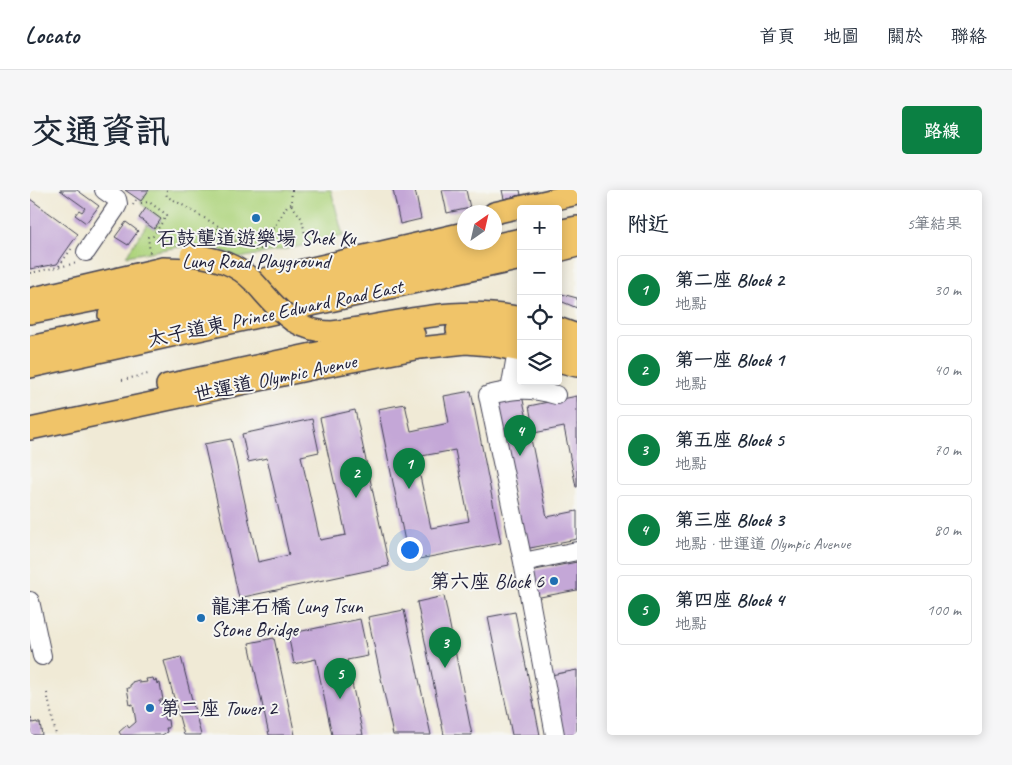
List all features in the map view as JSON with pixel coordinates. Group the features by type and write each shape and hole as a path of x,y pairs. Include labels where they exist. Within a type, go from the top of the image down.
{"main road":[{"path":"562,209 576,199"},
{"path":"502,212 576,199"},
{"path":"502,224 517,221"},
{"path":"30,313 230,273 457,222"},
{"path":"562,230 577,227"},
{"name":"太子道東 Prince Edward Road East","path":"30,333 457,235"},
{"name":"太子道東 Prince Edward Road East","path":"30,347 517,241"},
{"path":"562,249 577,246"},
{"path":"30,285 168,256 191,255 210,257 244,272 281,312 303,326 324,332 451,313 494,314 517,317"},
{"name":"太子道東 Prince Edward Road East","path":"30,366 517,260"},
{"path":"30,299 157,261 192,269 230,273"},
{"path":"562,329 577,335"},
{"name":"世運道 Olympic Avenue","path":"30,415 275,362 443,330 492,330 517,343"},
{"name":"世運道 Olympic Avenue","path":"30,430 412,350 466,343 517,345"},
{"path":"562,345 577,350"},
{"path":"562,362 577,366"}],"street":[{"path":"86,252 118,204 111,195"},
{"path":"510,390 517,358"},
{"path":"555,735 523,562 488,396 510,390 538,390 556,396"},
{"path":"523,562 577,551"},
{"path":"30,601 42,656"}],"path":[{"path":"167,190 167,196 256,250 261,249 287,206 291,204"},
{"path":"292,190 291,204 302,219 307,245"},
{"path":"141,203 149,202 167,215 153,236 148,237 157,261"},
{"path":"218,226 219,240 234,238 236,245 223,247"},
{"path":"211,233 219,232"},
{"path":"30,272 59,266"},
{"path":"122,380 148,374"},
{"path":"47,692 56,735"}],"green space":[{"name":"石鼓壟道遊樂場 Shek Ku Lung Road Playground","path":"149,190 331,190 343,236 240,258 218,249 184,246 126,256 147,224 154,229 161,219 141,204"}],"building":[{"path":"60,190 77,190 99,206 86,223 75,215 79,210 82,212 85,208"},
{"path":"125,190 149,190 141,201"},
{"path":"393,190 415,190 421,219 400,224"},
{"path":"442,190 466,190 469,205 457,205 457,211 447,213"},
{"path":"502,190 520,190 521,195 504,199"},
{"path":"30,199 78,234 57,264 30,269"},
{"path":"146,208 161,219 154,229 139,218"},
{"path":"126,222 138,231 128,245 115,237"},
{"path":"562,294 577,298 577,308 562,302"},
{"path":"471,391 501,543 409,561 378,409 405,404 411,431 449,423 444,396","holes":["455,450 469,521 431,528 416,457"]},
{"path":"522,395 547,517 577,511 577,539 525,549 495,400"},
{"path":"577,396 576,487 564,427 534,433 529,406"},
{"path":"355,410 389,566 239,598 204,444 231,439 258,562 289,555 267,458 248,462 242,434 312,419 319,452 301,456 320,540 346,535 320,418"},
{"name":"第六座 Block 6","path":"577,562 577,590 535,598 530,571"},
{"path":"444,596 472,735 444,735 417,602"},
{"path":"404,610 431,735 393,735 368,617"},
{"path":"515,612 540,735 512,735 488,617"},
{"path":"360,619 368,656 347,660 363,735 332,735 316,659 294,664 288,634"},
{"path":"274,638 295,735 269,735 249,643"},
{"path":"181,657 201,735 184,735 164,661"},
{"path":"577,670 577,735 563,735 551,675"},
{"name":"第二座 Tower 2","path":"153,678 157,684 160,683 163,700 159,700 160,705 166,704 167,712 163,712 165,720 168,720 169,728 166,728 167,732 162,735 121,735 119,732 127,725 129,728 136,722 133,704 130,705 127,688 130,688 132,682 139,680 139,683 147,682 146,679"},
{"path":"30,718 32,723 40,723 42,735 30,735"}],"place":[{"name":"石鼓壟道遊樂場 Shek Ku Lung Road Playground","path":"256,218"},
{"name":"第三座 Block 3","path":"520,456"},
{"name":"第二座 Block 2","path":"409,489"},
{"name":"第一座 Block 1","path":"356,498"},
{"name":"第六座 Block 6","path":"554,581"},
{"name":"龍津石橋 Lung Tsun Stone Bridge","path":"201,618"},
{"name":"第五座 Block 5","path":"445,668"},
{"name":"第四座 Block 4","path":"340,699"},
{"name":"第二座 Tower 2","path":"150,708"}]}
